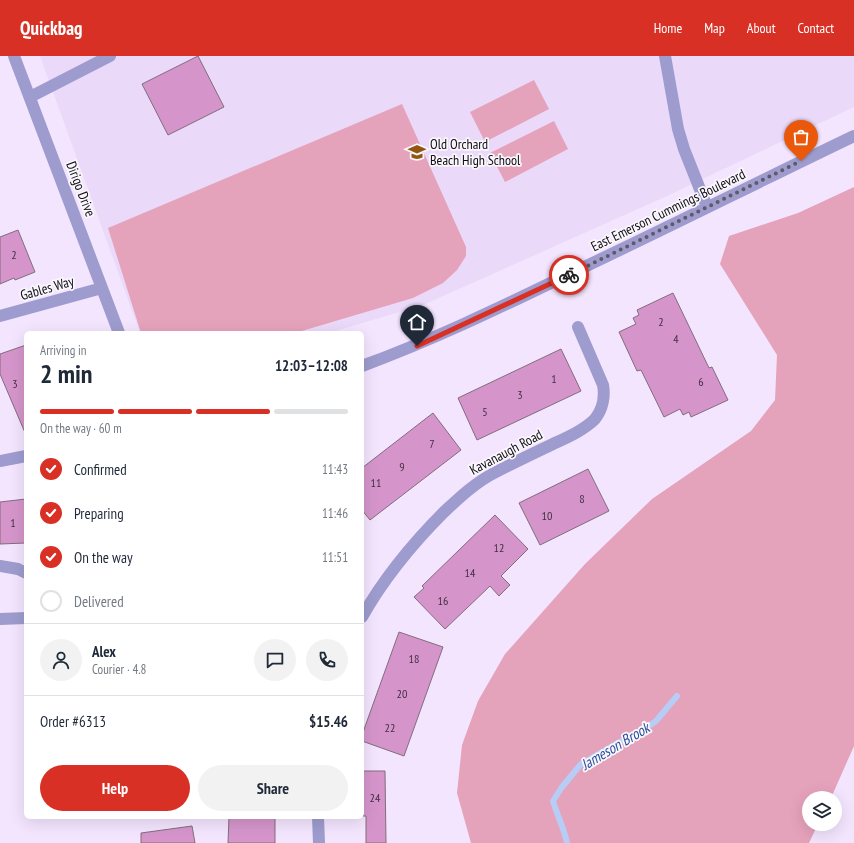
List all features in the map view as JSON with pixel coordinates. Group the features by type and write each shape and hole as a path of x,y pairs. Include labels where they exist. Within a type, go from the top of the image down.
{"street":[{"name":"Dirigo Drive","path":"14,56 118,331"},
{"path":"30,97 110,56"},
{"path":"665,56 678,129 684,149 707,206"},
{"name":"East Emerson Cummings Boulevard","path":"364,365 417,346 446,333 854,136"},
{"name":"Gables Way","path":"0,316 102,288"},
{"name":"Kavanaugh Road","path":"364,614 388,576 426,529 473,486 495,472 572,435 595,418 603,403 603,385 578,327"},
{"path":"0,462 24,456"},
{"path":"0,566 18,569 24,572"},
{"path":"0,619 24,618"},
{"path":"318,819 319,843"}],"shaded area":[{"name":"Old Orchard Beach High School","path":"40,56 854,56 854,107 667,196 423,305 336,331 139,331"},
{"path":"534,80 549,109 485,142 470,112"},
{"path":"402,104 466,247 466,256 457,270 443,283 413,298 302,331 140,331 108,228"},
{"path":"554,121 568,149 505,182 490,153"},
{"path":"854,187 854,746 834,791 802,791 802,831 815,831 809,843 471,843 457,793 462,745 478,701 505,654 585,564 652,499 751,431 775,400 777,355 720,264 729,236 798,213"}],"building":[{"path":"198,56 224,107 168,135 142,84"},
{"path":"18,230 35,272 0,284 0,237"},
{"path":"673,293 709,368 712,367 728,400 691,417 689,412 683,415 680,409 664,417 641,370 637,371 619,332 636,324 633,318 639,315 637,310"},
{"path":"24,346 24,430 0,374 0,354"},
{"path":"561,349 581,391 477,440 458,398"},
{"path":"433,413 461,450 370,520 364,512 364,466"},
{"path":"588,469 609,511 540,545 519,503"},
{"path":"24,499 24,543 0,544 0,502"},
{"path":"495,515 528,549 501,576 510,585 499,596 490,586 445,629 414,597 424,588 422,586"},
{"path":"399,632 443,647 404,756 364,742 364,729"},
{"path":"364,771 385,771 386,843 366,843 366,816 364,816"},
{"path":"229,819 275,819 275,843 228,843"},
{"path":"192,826 195,843 141,843 141,833"}],"waterway":[{"name":"Jameson Brook","path":"567,843 553,801 562,787 581,764 621,741 633,737 656,721 677,696"}],"way so far":[{"path":"569,275 801,161"}],"place":[{"name":"Old Orchard Beach High School","path":"417,152"}],"route":[{"path":"417,346 569,275"}]}
